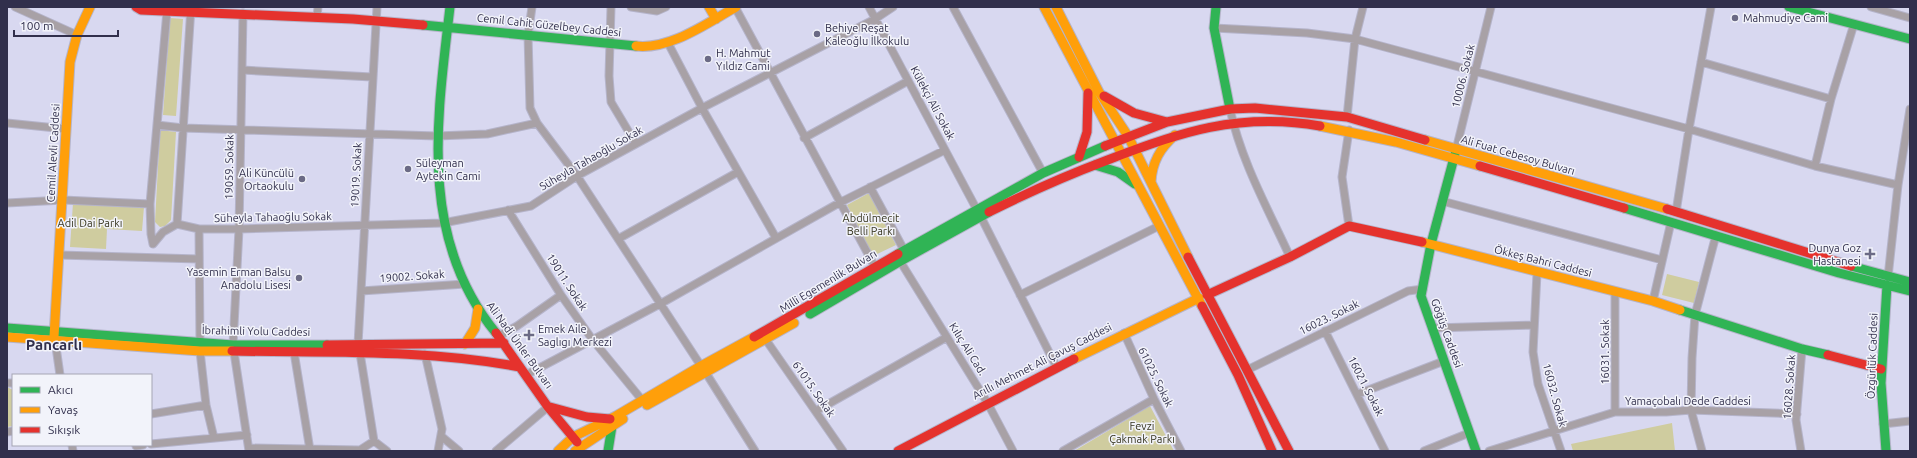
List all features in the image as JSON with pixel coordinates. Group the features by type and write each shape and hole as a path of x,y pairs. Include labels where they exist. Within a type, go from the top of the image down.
{"main road":[{"name":"Cemil Alevli Caddesi","path":"54,336 70,62 77,35 90,7"},
{"name":"Cemil Cahit Güzelbey Caddesi","path":"136,7 141,10 167,11 191,9 243,14 375,21 643,47 668,44 735,7"},
{"name":"Ali Nadi Ünler Bulvarı","path":"450,7 436,160 439,200 443,223 459,271 478,309 573,437 580,449"},
{"path":"709,7 716,18"},
{"path":"1044,7 1115,141 1138,188 1159,226 1247,370 1289,451"},
{"path":"1056,7 1099,92 1128,136 1151,183 1272,451"},
{"path":"1216,7 1214,28 1230,109"},
{"path":"1789,7 1910,39"},
{"path":"1080,157 1087,140 1090,126 1088,90"},
{"path":"1099,92 1123,109 1148,118 1167,122"},
{"name":"Ali Fuat Cebesoy Bulvarı","path":"1115,141 1167,122 1230,109 1255,108 1347,117 1366,121 1456,150 1676,212 1887,281 1910,282"},
{"name":"Milli Egemenlik Bulvarı","path":"558,451 573,437 611,422 904,250 979,213 1048,183 1121,154 1175,135 1233,123 1279,122 1349,130 1716,235 1839,273 1887,281"},
{"path":"1151,183 1152,167 1166,143 1175,135"},
{"name":"Milli Egemenlik Bulvarı","path":"580,449 611,422 642,400 703,369 766,340 900,261 1043,173 1115,141"},
{"name":"Göğüş Caddesi","path":"1456,150 1430,244 1421,296 1476,451"},
{"path":"1094,165 1118,172 1138,188"},
{"path":"1203,297 1290,257 1349,226"},
{"name":"Ökkeş Bahri Caddesi","path":"1349,226 1430,244 1537,273 1653,301 1802,349 1881,369"},
{"path":"1887,281 1910,291"},
{"name":"Özgürlük Caddesi","path":"1886,451 1883,424 1881,369 1887,281"},
{"name":"Arıllı Mehmet Ali Çavuş Caddesi","path":"898,451 988,402 1124,333 1203,297"},
{"path":"465,344 475,329 478,309"},
{"name":"İbrahimli Yolu Caddesi","path":"7,328 54,336 234,348 359,348 465,344 502,340"},
{"path":"7,337 54,336"},
{"path":"234,348 294,352 359,348 484,360 523,371"},
{"path":"550,406 587,417 611,422 608,451"}],"street":[{"path":"15,7 77,35"},
{"path":"317,18 318,7"},
{"name":"19019. Sokak","path":"374,441 359,348 375,21 378,7"},
{"path":"532,7 528,35 530,108 537,123 577,176 703,369 753,450"},
{"path":"611,7 609,76 611,102 636,144"},
{"path":"631,7 657,11 666,7"},
{"path":"735,7 804,138 875,267"},
{"name":"Külekçi Ali Sokak","path":"869,7 979,213 1057,368"},
{"name":"Süheyla Tahaoğlu Sokak","path":"177,224 200,229 239,229 443,223 531,206 577,176 702,108 875,19 894,7"},
{"path":"953,7 1043,173"},
{"path":"1347,117 1355,39 1362,7"},
{"name":"10006. Sokak","path":"1456,150 1490,7"},
{"path":"1676,212 1711,7"},
{"path":"1871,7 1910,18"},
{"path":"167,11 150,204 151,234 153,244 163,232 177,224 191,9"},
{"name":"19059. Sokak","path":"243,14 239,229 234,348 249,449"},
{"path":"1815,166 1831,99 1854,24"},
{"path":"1214,28 1307,33 1355,39 1689,129 1815,166 1898,185"},
{"path":"668,44 702,108 776,238"},
{"path":"1701,62 1831,99"},
{"path":"242,70 372,77"},
{"path":"804,138 908,81"},
{"path":"1230,109 1233,123 1251,172 1290,257"},
{"path":"1887,281 1898,185 1910,109"},
{"path":"7,123 66,129"},
{"path":"158,125 184,128 437,136 487,134 537,123"},
{"path":"1349,130 1342,177 1349,226"},
{"path":"523,371 592,339 660,304 839,203 945,150"},
{"path":"618,239 738,172"},
{"path":"870,188 904,250"},
{"path":"7,203 62,200 150,204"},
{"path":"1442,201 1662,260"},
{"name":"19011. Sokak","path":"508,210 561,295 592,339 642,400"},
{"path":"1653,301 1671,222"},
{"path":"1020,296 1159,226"},
{"path":"200,229 200,346 206,405 214,438"},
{"path":"1702,451 1691,410 1692,358 1696,315 1716,235"},
{"path":"58,255 199,260"},
{"name":"Kılıç Ali Cad.","path":"900,261 988,402 1013,451"},
{"name":"16032. Sokak","path":"1537,273 1533,352 1538,384 1553,432 1561,451"},
{"name":"19002. Sokak","path":"361,291 465,284"},
{"name":"16023. Sokak","path":"1247,370 1408,291 1422,289"},
{"name":"16031. Sokak","path":"1615,292 1615,412"},
{"path":"502,340 517,326 561,295"},
{"path":"1433,328 1534,325"},
{"name":"16021. Sokak","path":"1325,331 1358,394 1385,451"},
{"name":"61025. Sokak","path":"1124,333 1154,398 1181,451"},
{"name":"Cemil Alevli Caddesi","path":"54,336 60,374"},
{"path":"816,411 947,337"},
{"name":"61015. Sokak","path":"766,340 843,451"},
{"name":"16028. Sokak","path":"1801,451 1796,420 1802,349"},
{"path":"294,352 310,450"},
{"path":"425,354 442,429 438,451"},
{"path":"1358,394 1444,361"},
{"path":"1063,451 1154,398"},
{"path":"152,414 206,405"},
{"path":"496,451 550,406"},
{"name":"Yamaçobalı Dede Caddesi","path":"1489,451 1615,412 1666,412 1691,410 1797,414"},
{"path":"1883,424 1910,422"},
{"path":"1424,451 1469,433"},
{"path":"152,444 247,435"},
{"path":"441,436 459,451"},
{"path":"249,449 359,451 374,441 387,451"}],"green space":[{"path":"170,18 183,19 176,116 163,115"},
{"path":"160,130 176,132 171,220 165,226 160,227 155,222"},
{"name":"Abdülmecit Belli Parkı","path":"869,193 896,245 873,256 847,205"},
{"name":"Adil Dai Parkı","path":"73,203 144,207 142,231 107,229 106,249 70,247"},
{"path":"1667,274 1699,282 1694,303 1662,295"},
{"path":"7,387 12,390 12,426 7,427"},
{"name":"Fevzi Çakmak Parkı","path":"1150,406 1174,451 1074,451"},
{"path":"1672,423 1675,451 1573,451 1571,444"}],"traffic: fast":[{"path":"450,7 438,134 439,176 444,218 454,258 471,296 496,333"},
{"path":"1216,7 1214,28 1230,109"},
{"path":"1789,7 1910,39"},
{"path":"423,25 636,46"},
{"path":"898,254 1043,173 1105,146"},
{"path":"1455,154 1431,244 1421,296 1476,451"},
{"path":"1095,165 1118,172 1135,184"},
{"path":"1624,208 1839,273 1910,291"},
{"path":"810,314 897,263 989,212"},
{"path":"1851,266 1910,282"},
{"path":"1886,451 1881,383 1887,285"},
{"path":"1680,310 1802,349 1828,355"},
{"path":"7,328 233,345 327,345"},
{"path":"608,451 612,426"}],"traffic: slow":[{"path":"54,337 70,62 77,35 90,7"},
{"path":"709,7 716,19"},
{"path":"636,46 649,46 675,40 736,7"},
{"path":"1044,7 1202,306"},
{"path":"1056,7 1099,92 1128,136 1188,257"},
{"path":"1320,126 1396,142 1480,166"},
{"path":"1151,182 1153,168 1161,150 1175,135"},
{"path":"1425,140 1667,209"},
{"path":"1422,242 1653,301 1680,310"},
{"path":"1074,359 1199,298"},
{"path":"465,344 475,328 478,309"},
{"path":"647,405 794,323"},
{"path":"7,337 200,351 232,351"},
{"path":"558,451 573,437 616,416 754,337"},
{"path":"575,451 623,419"}],"traffic: jam":[{"path":"136,7 141,10 353,19 423,25"},
{"path":"1079,157 1087,132 1088,93"},
{"path":"1104,96 1134,113 1167,122"},
{"path":"1105,146 1167,122 1230,109 1255,108 1347,117 1425,140"},
{"path":"989,212 1032,191 1075,173 1158,141 1184,133 1236,123 1263,121 1291,122 1320,126"},
{"path":"1480,166 1624,208"},
{"path":"1667,209 1851,266"},
{"path":"1207,295 1290,257 1349,226 1422,242"},
{"path":"754,337 898,254"},
{"path":"1188,257 1289,451"},
{"path":"1202,306 1238,375 1272,451"},
{"path":"496,333 548,407 577,442"},
{"path":"327,345 504,343"},
{"path":"232,351 376,353 448,357 520,367"},
{"path":"1828,355 1881,369"},
{"path":"898,451 1074,359"},
{"path":"550,407 587,417 610,419"}],"place":[{"name":"Mahmudiye Cami","path":"1735,18"},
{"name":"Behiye Reşat Kaleoğlu İlkokulu","path":"817,34"},
{"name":"H. Mahmut Yıldız Cami","path":"708,59"},
{"name":"Süleyman Aytekin Cami","path":"408,169"},
{"name":"Ali Küncülü Ortaokulu","path":"302,179"},
{"name":"Dunya Goz Hastanesi","path":"1870,254"},
{"name":"Yasemin Erman Balsu Anadolu Lisesi","path":"299,278"},
{"name":"Emek Aile Saglıgı Merkezi","path":"529,335"}],"district":[{"name":"Pancarlı","path":"54,345"}]}
